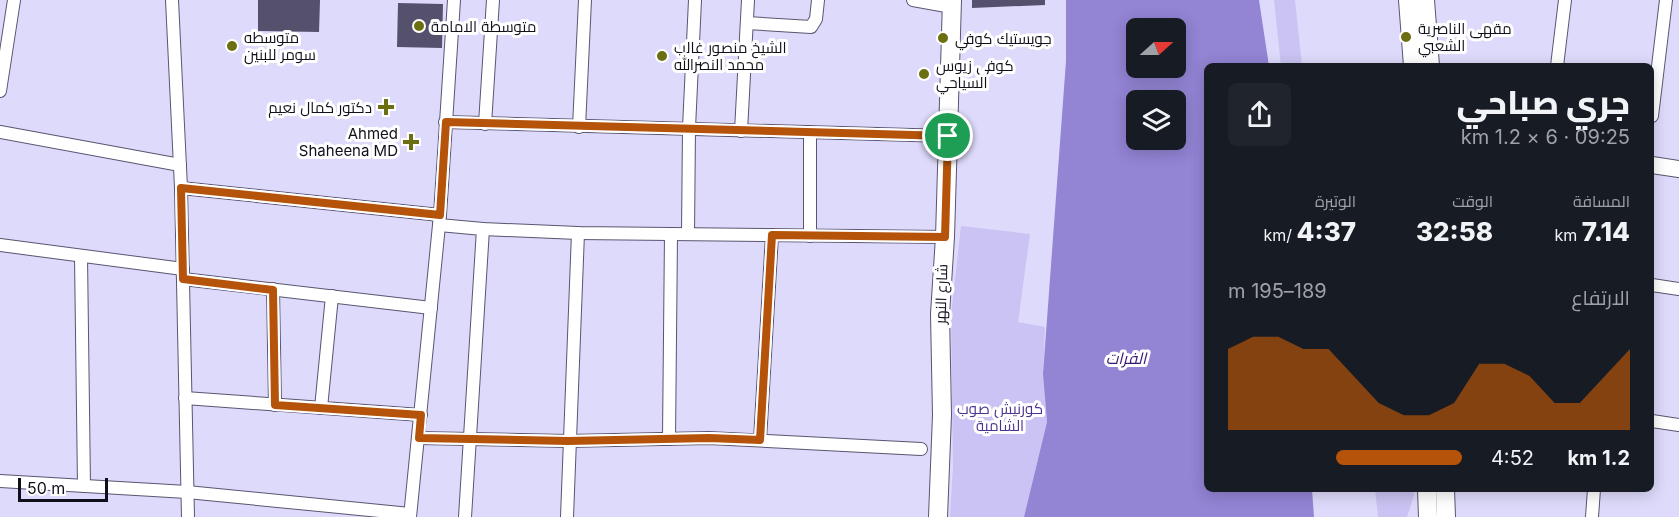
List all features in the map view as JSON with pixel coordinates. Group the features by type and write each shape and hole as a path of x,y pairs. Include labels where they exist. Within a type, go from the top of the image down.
{"main road":[{"path":"1408,0 1413,63"},
{"path":"1425,0 1430,63"},
{"name":"شارع النهر","path":"938,517 942,415 940,305 945,237 952,4"},
{"path":"1428,492 1437,516"},
{"path":"1437,516 1444,492"}],"street":[{"path":"0,91 3,57 14,0"},
{"path":"172,0 181,188 188,517"},
{"path":"0,481 187,492 410,516 439,220 454,0"},
{"path":"485,124 493,0"},
{"path":"579,127 585,0"},
{"path":"688,234 689,128 695,0"},
{"path":"741,130 748,0"},
{"path":"747,23 811,27 816,19 818,0"},
{"path":"913,0 952,4"},
{"path":"1557,63 1565,0"},
{"path":"1654,99 1666,0"},
{"path":"446,122 948,136"},
{"path":"0,132 180,165"},
{"path":"810,132 810,236"},
{"path":"1654,165 1679,169"},
{"path":"181,188 439,220 483,229 578,233 945,237"},
{"path":"465,517 483,229"},
{"path":"567,517 568,441 578,233"},
{"path":"669,439 670,234"},
{"path":"760,440 772,235"},
{"path":"0,245 81,256 273,290 431,308"},
{"path":"81,256 84,486"},
{"path":"1654,285 1679,289"},
{"path":"273,290 275,405"},
{"path":"321,408 332,296"},
{"path":"185,398 421,415"},
{"path":"1654,421 1679,425"},
{"path":"419,438 568,441 760,440 921,449"},
{"path":"1592,517 1594,492"}],"green space":[{"path":"1274,0 1295,0 1302,63 1281,63"},
{"name":"كورنيش صوب الشامية","path":"961,226 1030,234 1018,322 1045,327 1043,374 1047,422 1024,517 950,517 953,467 951,316"},
{"path":"1375,492 1414,492 1407,517 1378,517"}],"water":[{"name":"الفرات","path":"1066,0 1259,0 1269,63 1204,63 1204,492 1312,492 1314,517 1024,517 1047,422 1043,374 1066,61"}],"building":[{"path":"258,0 320,0 319,32 258,31"},
{"path":"972,0 1045,0 1045,5 972,8"},
{"path":"398,3 443,4 442,48 397,47"}],"place":[{"name":"متوسطة الامامة","path":"419,26"},
{"name":"مقهى الناصرية الشعبي","path":"1406,37"},
{"name":"جويستيك كوفي","path":"943,38"},
{"name":"متوسطه سومر للبنين","path":"232,46"},
{"name":"الشيخ منصور غالب محمد النصرالله","path":"662,56"},
{"name":"كوفي زيوس السياحي","path":"924,74"},
{"name":"دكتور كمال نعيم","path":"386,107"},
{"name":"Ahmed Shaheena MD","path":"411,142"}],"route":[{"path":"446,122 948,136 945,237 772,235 760,440 709,438 568,441 419,438 421,415 275,405 273,290 183,279 181,188 440,215 446,122"}]}
